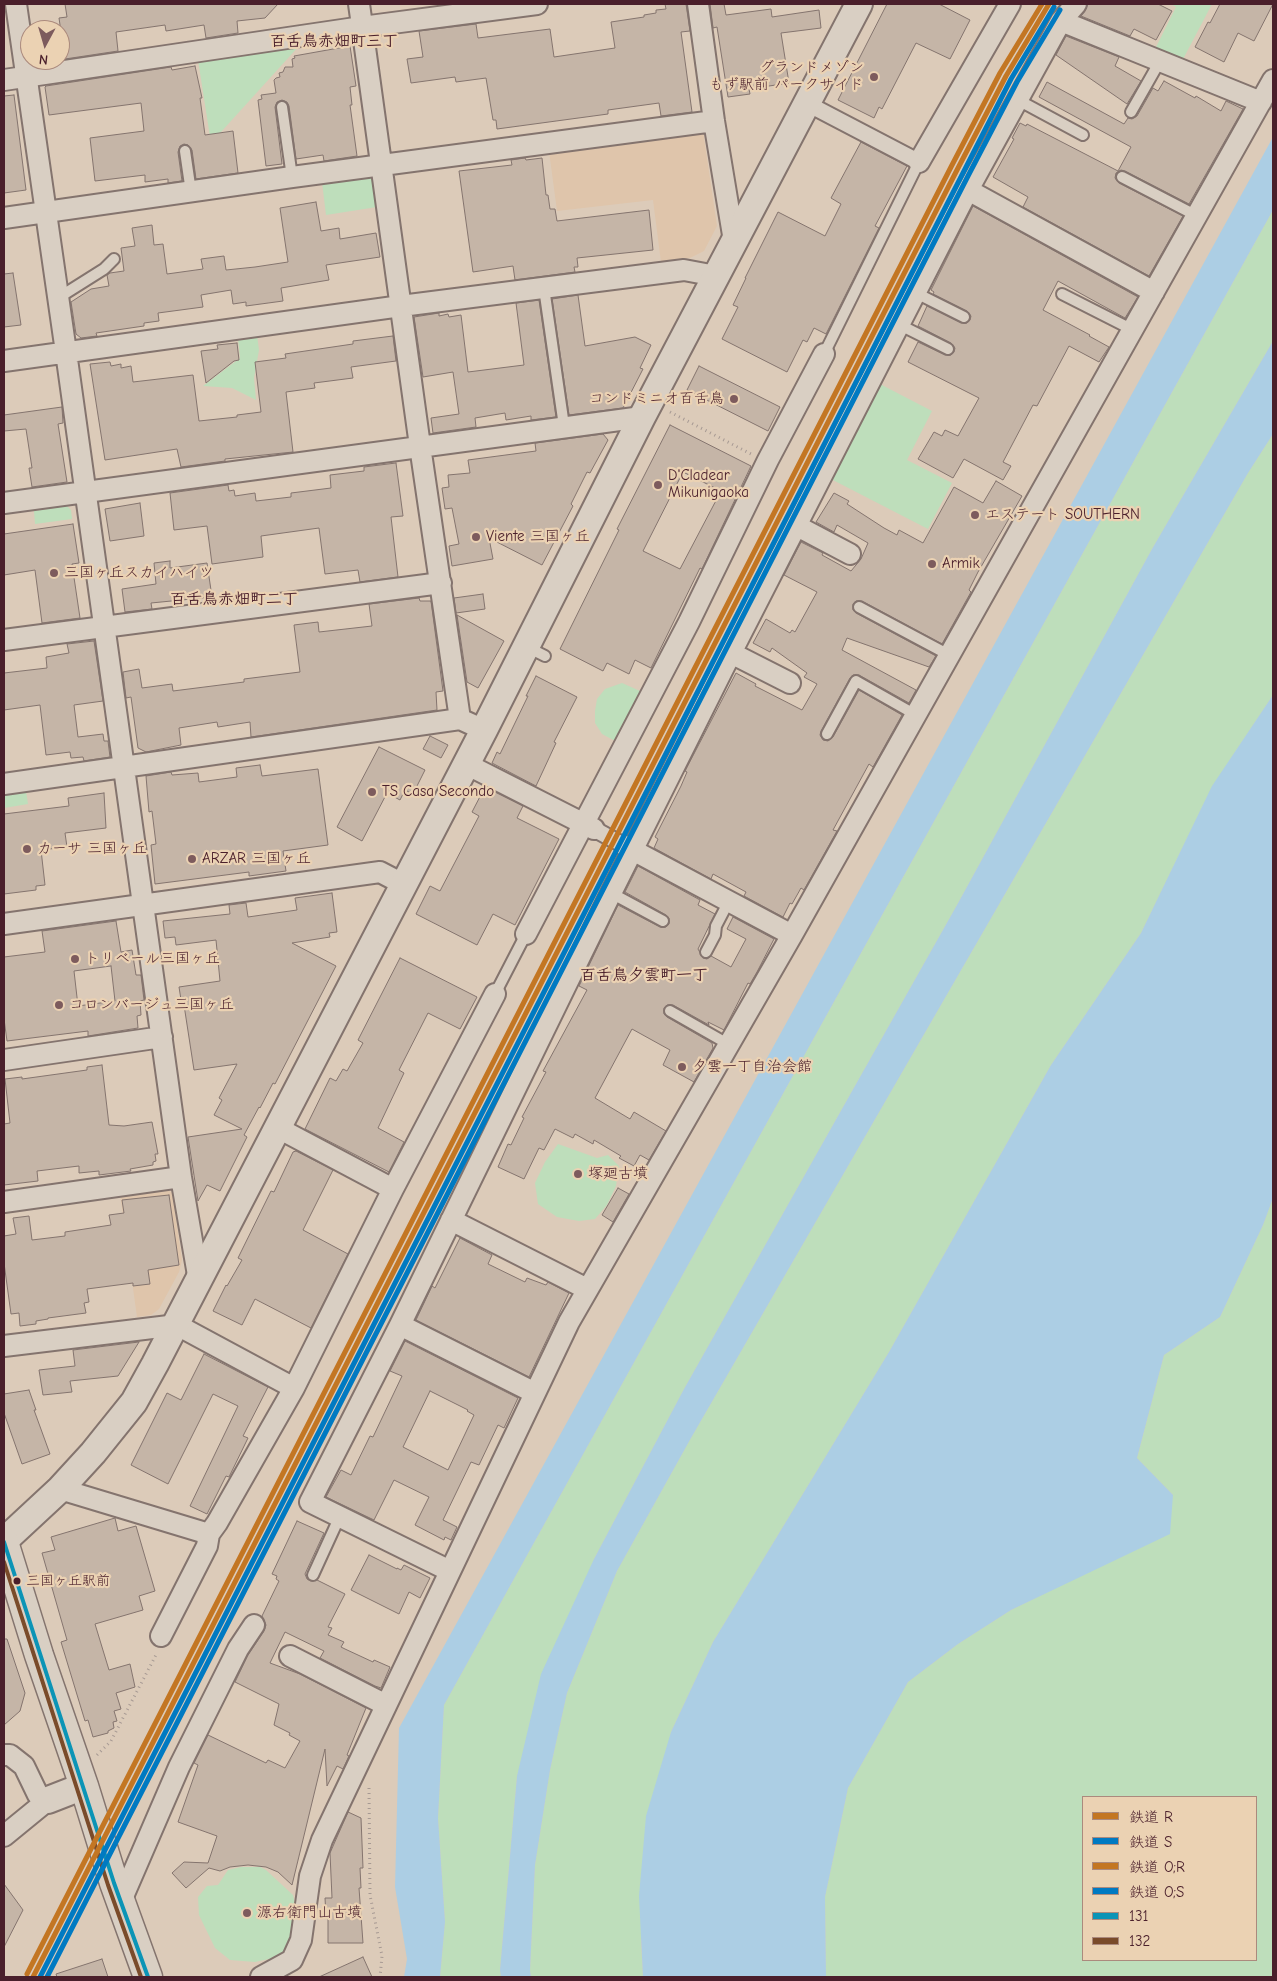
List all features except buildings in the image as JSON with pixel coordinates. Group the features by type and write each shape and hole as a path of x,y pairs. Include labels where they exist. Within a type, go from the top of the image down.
{"highway":[{"path":"4,1541 39,1655 148,1977"}],"street":[{"path":"16,4 181,1177 199,1281"},
{"path":"359,4 460,719"},
{"path":"4,80 362,27 537,4"},
{"path":"698,4 714,121 734,241"},
{"path":"4,1541 60,1488 93,1453 134,1402 199,1281 484,730 536,652 642,416 859,4"},
{"path":"808,104 919,162 1008,4"},
{"path":"450,1570 310,1502 400,1325 611,893 629,848 797,526 968,190 1061,20 1076,4"},
{"path":"1061,20 1261,102"},
{"path":"261,1977 292,1960 301,1940 310,1876 322,1840 535,1393 587,1289 792,935 1273,80"},
{"path":"4,218 292,177 714,121"},
{"path":"968,190 1154,292"},
{"path":"4,362 401,306 684,270 716,276"},
{"path":"526,934 589,826 768,460 824,354"},
{"path":"4,503 642,416"},
{"path":"797,526 850,554"},
{"path":"4,640 441,583"},
{"path":"731,653 790,683"},
{"path":"4,784 460,719 484,730"},
{"path":"466,764 553,804 629,848 792,935"},
{"path":"4,924 380,872 403,884"},
{"path":"161,1636 182,1588 207,1546 209,1534 218,1523 294,1388 393,1189 495,994"},
{"path":"4,1060 162,1037"},
{"path":"278,1128 393,1189"},
{"path":"4,1202 181,1177"},
{"path":"451,1220 587,1289"},
{"path":"4,1346 176,1324 294,1388"},
{"path":"400,1325 535,1393"},
{"path":"60,1488 144,1518 209,1534"},
{"path":"118,1892 238,1650 254,1625"},
{"path":"290,1656 386,1705"},
{"path":"4,1755 10,1755 24,1766 38,1795 48,1800"},
{"path":"4,1836 48,1800 86,1794"}],"lane":[{"path":"1131,112 1160,61"},
{"path":"1018,100 1083,135"},
{"path":"282,108 292,177"},
{"path":"186,151 191,192"},
{"path":"824,354 919,162"},
{"path":"1122,177 1196,216"},
{"path":"58,298 104,269 114,259"},
{"path":"544,288 564,426"},
{"path":"916,293 964,317"},
{"path":"1062,294 1134,330"},
{"path":"900,325 948,349"},
{"path":"859,607 949,655"},
{"path":"827,734 856,681 916,715"},
{"path":"611,893 664,921"},
{"path":"706,952 715,935 716,926 729,901"},
{"path":"495,994 526,934"},
{"path":"670,1011 728,1044"},
{"path":"313,1575 340,1516"}],"path":[{"path":"668,411 757,457 768,460"},
{"path":"93,1759 111,1741 162,1644 161,1636"},
{"path":"369,1780 370,1895 382,1956 380,1977"}],"shaded area":[{"path":"703,131 717,226 704,251 690,258 661,262 653,200 557,211 549,151"},
{"path":"164,1189 172,1192 182,1260 179,1272 159,1309 151,1315 137,1317 120,1194"}],"green space":[{"path":"1171,4 1212,4 1181,63 1153,53 1176,7"},
{"path":"299,46 211,143 198,60"},
{"path":"372,175 377,207 326,215 322,182"},
{"path":"1273,210 1273,341 1152,549 957,905 684,1389 594,1559 517,1776 500,1970 501,1977 440,1977 445,1922 438,1818 444,1705"},
{"path":"257,335 259,350 254,378 256,400 232,388 203,386 240,358 238,338"},
{"path":"878,383 932,411 907,460 952,483 928,529 829,478"},
{"path":"1273,434 1273,695 1212,787 1141,933 1051,1065 889,1352 713,1642 671,1732 641,1942 643,1977 531,1977 535,1865 550,1770 567,1693 617,1571 691,1438 1248,473"},
{"path":"67,506 71,510 72,519 35,524 34,511"},
{"path":"622,683 640,691 645,698 617,742 602,734 595,723 595,711 597,699 605,689"},
{"path":"26,791 28,804 4,808 4,794"},
{"path":"558,1144 597,1158 608,1155 619,1166 616,1186 607,1205 595,1219 579,1221 557,1217 538,1204 535,1183 545,1162"},
{"path":"1273,1198 1273,1977 826,1977 825,1897 848,1788 908,1682 958,1644 1011,1610 1060,1586 1173,1495 1137,1458 1164,1355 1220,1317 1263,1225"},
{"path":"241,1867 260,1867 266,1870 293,1895 298,1918 291,1943 278,1957 255,1962 230,1960 215,1948 199,1915 198,1897 207,1886 218,1885 228,1870"}],"water":[{"path":"1273,137 1273,210 444,1705 438,1818 445,1922 440,1977 404,1977 407,1959 395,1887 399,1728"},
{"path":"1273,341 1273,434 1248,473 691,1438 617,1571 567,1693 550,1770 535,1865 531,1977 501,1977 500,1970 517,1776 541,1674 594,1559 684,1389 957,905 1152,549"},
{"path":"1273,695 1273,1198 1263,1225 1220,1317 1164,1355 1137,1458 1173,1495 1170,1534 1011,1610 958,1644 908,1682 848,1788 825,1897 826,1977 643,1977 639,1896 646,1816 671,1732 713,1642 889,1352 1051,1065 1141,933 1212,786"}],"rail line":[{"name":"O;R","path":"27,1974 951,167 1000,73 1042,4"},
{"name":"R","path":"33,1977 957,170 1006,76 1049,4"},
{"name":"S","path":"40,1977 1011,79 1054,7"},
{"name":"O;S","path":"47,1977 968,176 1017,82 1060,10"}],"transit line":[{"name":"131","path":"4,1542 114,1883 148,1977"},
{"name":"132","path":"4,1562 108,1885 141,1977"}],"place":[{"name":"グランドメゾン もず駅前 パークサイド","path":"874,77"},
{"name":"コンドミニオ百舌鳥","path":"734,399"},
{"name":"D'Cladear Mikunigaoka","path":"658,485"},
{"name":"エステート SOUTHERN","path":"975,515"},
{"name":"Viente 三国ヶ丘","path":"476,537"},
{"name":"Armik","path":"932,564"},
{"name":"三国ヶ丘スカイハイツ","path":"54,573"},
{"name":"TS Casa Secondo","path":"372,792"},
{"name":"カーサ 三国ヶ丘","path":"27,849"},
{"name":"ARZAR 三国ヶ丘","path":"192,859"},
{"name":"トリベール三国ヶ丘","path":"75,959"},
{"name":"コロンバージュ三国ヶ丘","path":"59,1005"},
{"name":"夕雲一丁自治会館","path":"682,1067"},
{"name":"塚廻古墳","path":"578,1174"},
{"name":"三国ヶ丘駅前","path":"17,1581"},
{"name":"源右衛門山古墳","path":"247,1913"}],"district":[{"name":"百舌鳥赤畑町三丁","path":"334,41"},
{"name":"百舌鳥赤畑町二丁","path":"234,599"},
{"name":"百舌鳥夕雲町一丁","path":"644,975"}]}
